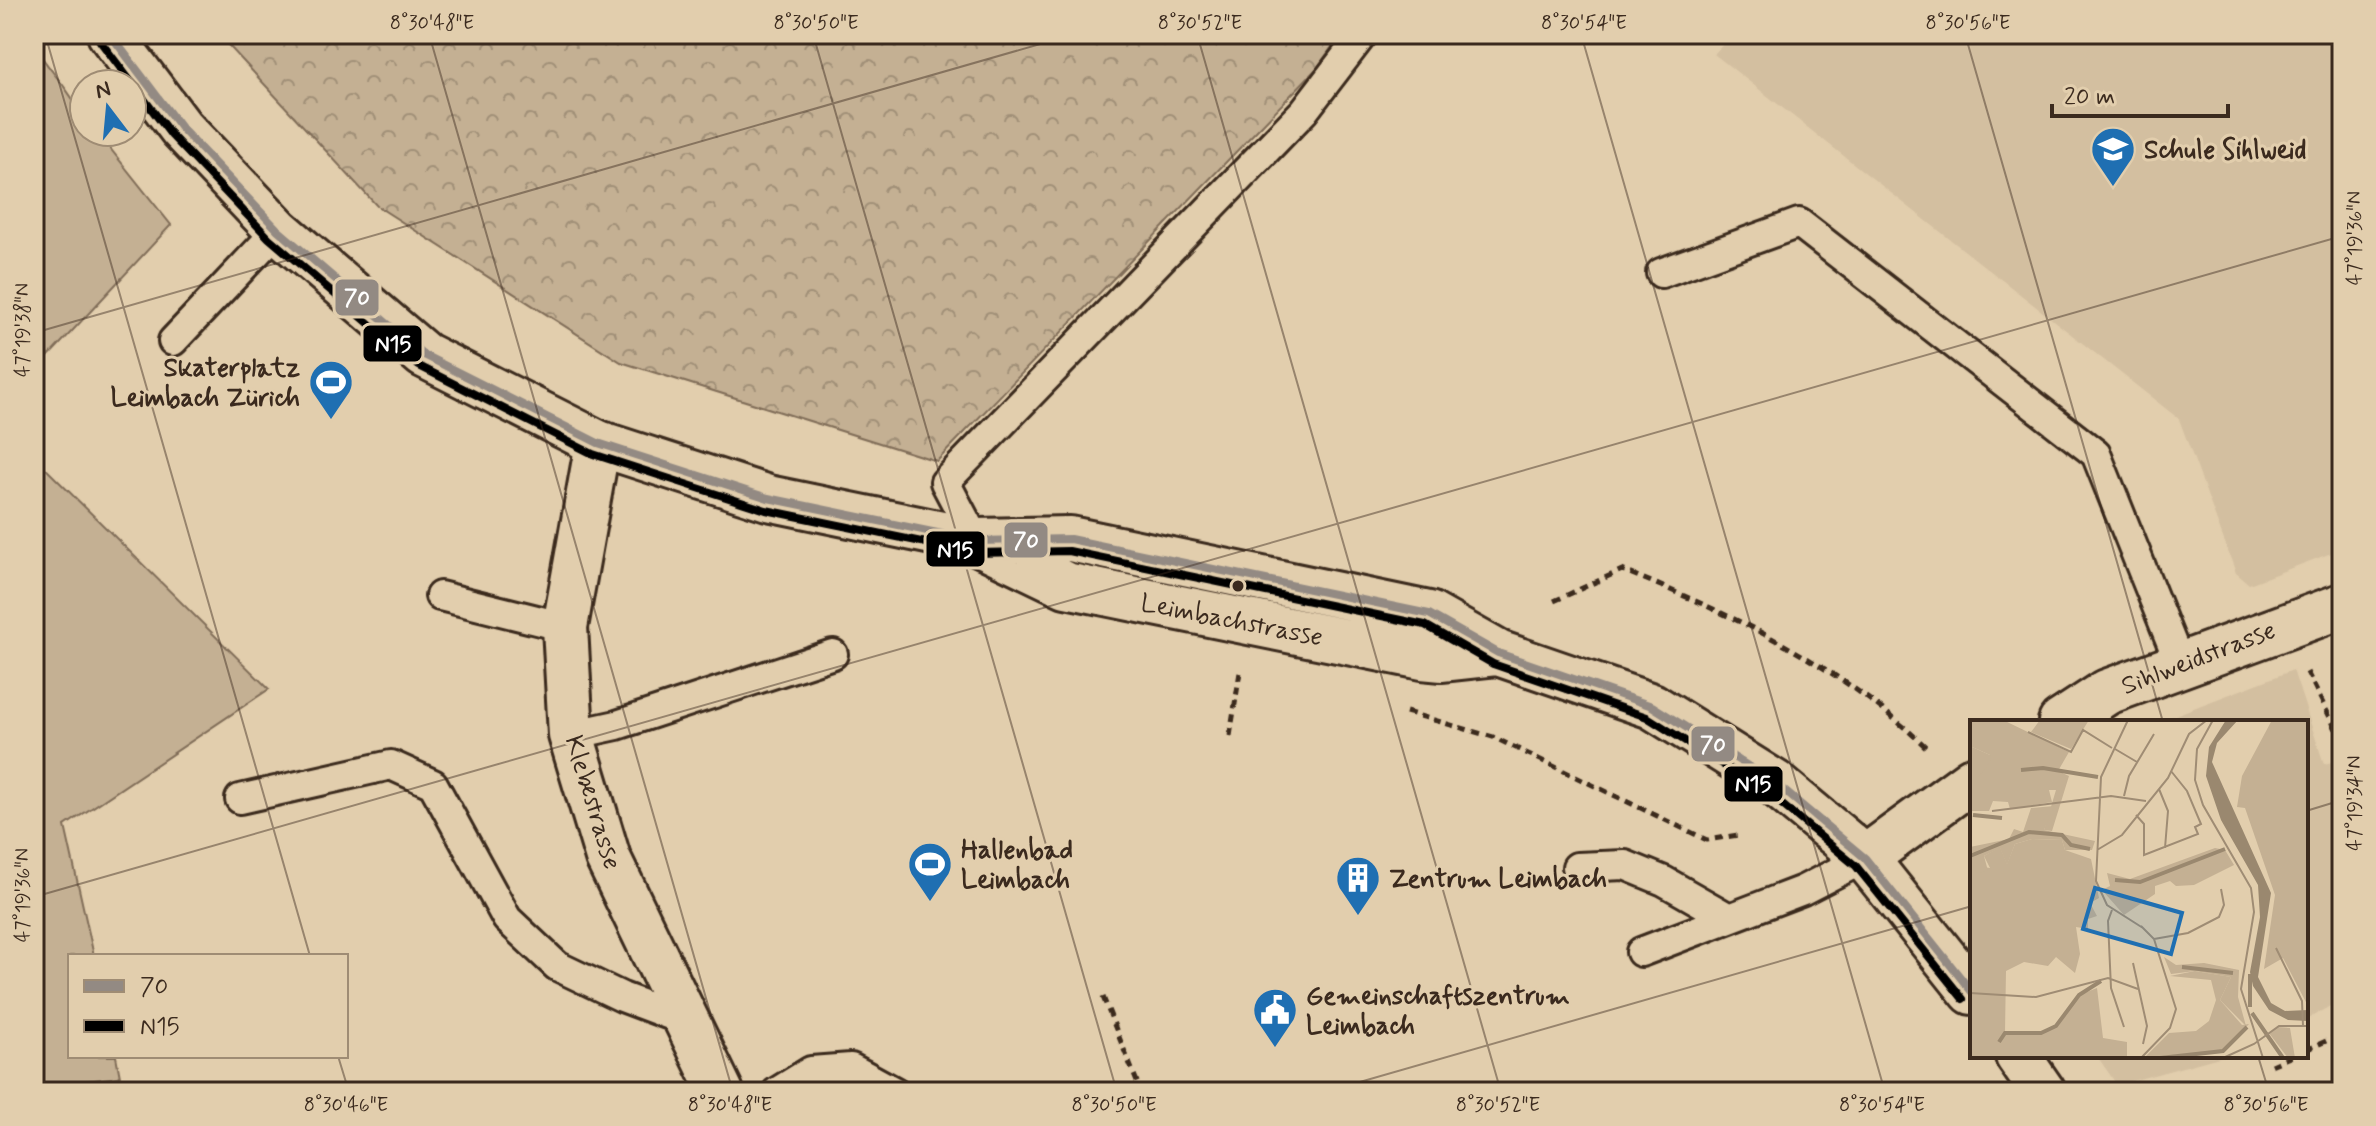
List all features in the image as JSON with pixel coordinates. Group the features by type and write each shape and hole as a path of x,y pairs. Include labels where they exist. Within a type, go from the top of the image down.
{"street":[{"name":"Leimbachstrasse","path":"110,34 181,128 278,230 424,355 598,443 768,498 976,541 1070,539 1429,614 1498,653 1652,706 1775,783 1865,858 1970,989"},
{"name":"Klebestrasse","path":"598,443 565,627 571,735 608,858 721,1092"},
{"name":"Sihlweidstrasse","path":"2064,720 2107,692 2342,606"},
{"path":"1865,858 1970,781"},
{"path":"2019,1058 2043,1092"}],"lane":[{"path":"976,541 945,482 1304,111 1363,34"},
{"path":"1661,273 1799,223 2096,454 2180,664"},
{"path":"173,341 278,230"},
{"path":"440,596 565,627"},
{"path":"571,735 617,725 833,654"},
{"path":"240,799 391,765 433,784 507,919 557,966 622,997 686,1021"},
{"path":"1641,952 1803,890 1865,858"},
{"path":"1577,867 1625,865 1664,881 1729,918"},
{"path":"777,1092 811,1071 851,1068 895,1092"}],"path":[{"path":"1554,601 1622,570 1709,605 1831,672 1905,727 1929,749"},
{"path":"2284,625 2342,741"},
{"path":"1230,736 1241,663"},
{"path":"1404,711 1493,737 1707,840 1738,835"},
{"path":"1103,997 1141,1092"},
{"path":"2308,1049 2342,1034"},
{"path":"2271,1065 2287,1058"}],"shaded area":[{"name":"Schule Sihlweid","path":"1733,34 2342,34 2342,549 2249,584 2236,573 2179,419 1714,54"},
{"path":"2293,670 2324,764 2332,762 2342,765 2342,993 2337,1002 2308,1019 2308,720 2162,720"},
{"path":"2098,1058 2216,1058 2117,1085"}],"green space":[{"path":"218,34 1341,34 1317,68 937,461 621,362 377,206"},
{"path":"34,45 68,93 68,148 110,148 171,225 34,372"},
{"path":"34,457 269,689 65,826 94,954 68,954 68,1058 116,1058 120,1077 34,1087"}],"transit line":[{"name":"70","path":"110,34 181,128 278,230 424,355 598,443 768,498 976,541 1070,539 1429,614 1498,653 1652,706 1775,783 1865,858 1970,989"},
{"name":"N15","path":"100,41 172,136 269,238 419,366 593,454 766,510 975,553 1069,551 1425,625 1493,664 1647,717 1768,793 1856,866 1963,999"}],"place":[{"name":"Schule Sihlweid","path":"2113,188"},
{"name":"Skaterplatz Leimbach Zürich","path":"331,421"},
{"name":"Hallenbad Leimbach","path":"930,903"},
{"name":"Zentrum Leimbach","path":"1358,917"},
{"name":"Gemeinschaftszentrum Leimbach","path":"1275,1049"}]}
